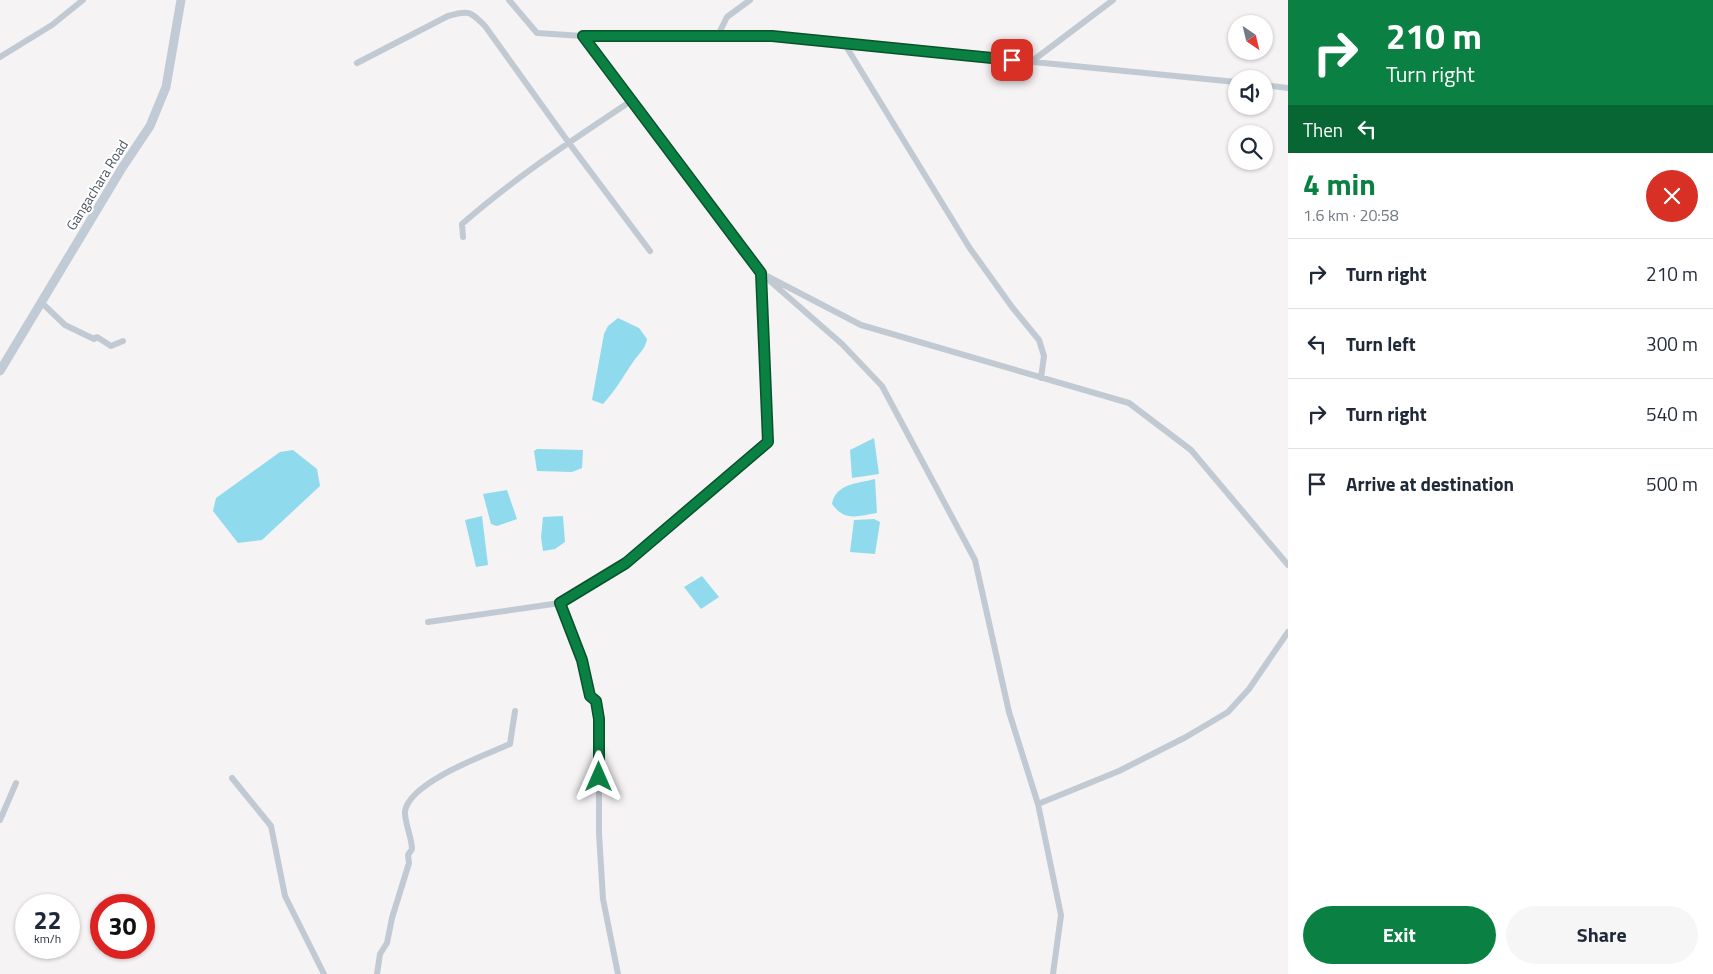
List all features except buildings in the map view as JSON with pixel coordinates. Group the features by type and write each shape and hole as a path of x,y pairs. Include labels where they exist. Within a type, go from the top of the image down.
{"main road":[{"name":"Gangachara Road","path":"0,371 122,168 150,126 166,87 181,0"}],"street":[{"path":"0,57 52,25 84,0"},
{"path":"509,0 537,33 583,36 772,36 1228,81"},
{"path":"718,35 727,17 750,0"},
{"path":"1030,62 1113,0"},
{"path":"357,63 448,16 464,11 472,12 485,26 650,251"},
{"path":"583,36 761,273 842,344 882,386 975,560 1009,712 1038,804 1061,915 1053,974"},
{"path":"844,43 969,247 1012,307 1039,340 1044,356 1041,378"},
{"path":"1273,86 1288,88"},
{"path":"463,237 462,224 484,205 569,143 631,101"},
{"path":"761,273 861,325 1129,403 1191,450 1288,565"},
{"path":"428,622 560,603 626,563 768,442 761,273"},
{"path":"41,302 65,325 94,339 97,337 111,346 122,341"},
{"path":"560,603 582,660 590,696 596,701 599,739 599,833 603,899 618,974"},
{"path":"1038,804 1119,771 1186,737 1228,712 1249,689 1288,632"},
{"path":"377,974 380,954 387,943 392,918 409,863 408,855 412,849 405,812 409,799 431,780 510,744 515,711"},
{"path":"232,778 271,826 285,896 324,974"},
{"path":"0,820 16,783"}],"water":[{"path":"618,318 639,328 647,339 643,349 603,404 592,400 604,334 608,326"},
{"path":"874,438 879,474 852,478 850,450"},
{"path":"537,449 583,450 582,468 572,472 537,471 534,451"},
{"path":"293,450 317,469 320,486 262,540 238,543 213,511 216,498 280,452"},
{"path":"875,479 877,513 847,516 837,510 832,504 834,497 843,488"},
{"path":"507,490 517,519 497,526 491,524 483,494"},
{"path":"482,516 488,565 476,567 465,520"},
{"path":"563,516 565,542 555,549 543,551 541,537 543,517"},
{"path":"874,519 880,522 875,554 850,552 854,520"},
{"path":"702,576 719,597 701,609 684,587"}],"route":[{"path":"599,777 599,719 596,701 590,696 582,660 560,603 626,563 768,442 761,273 583,36 772,36 1012,60"}]}
